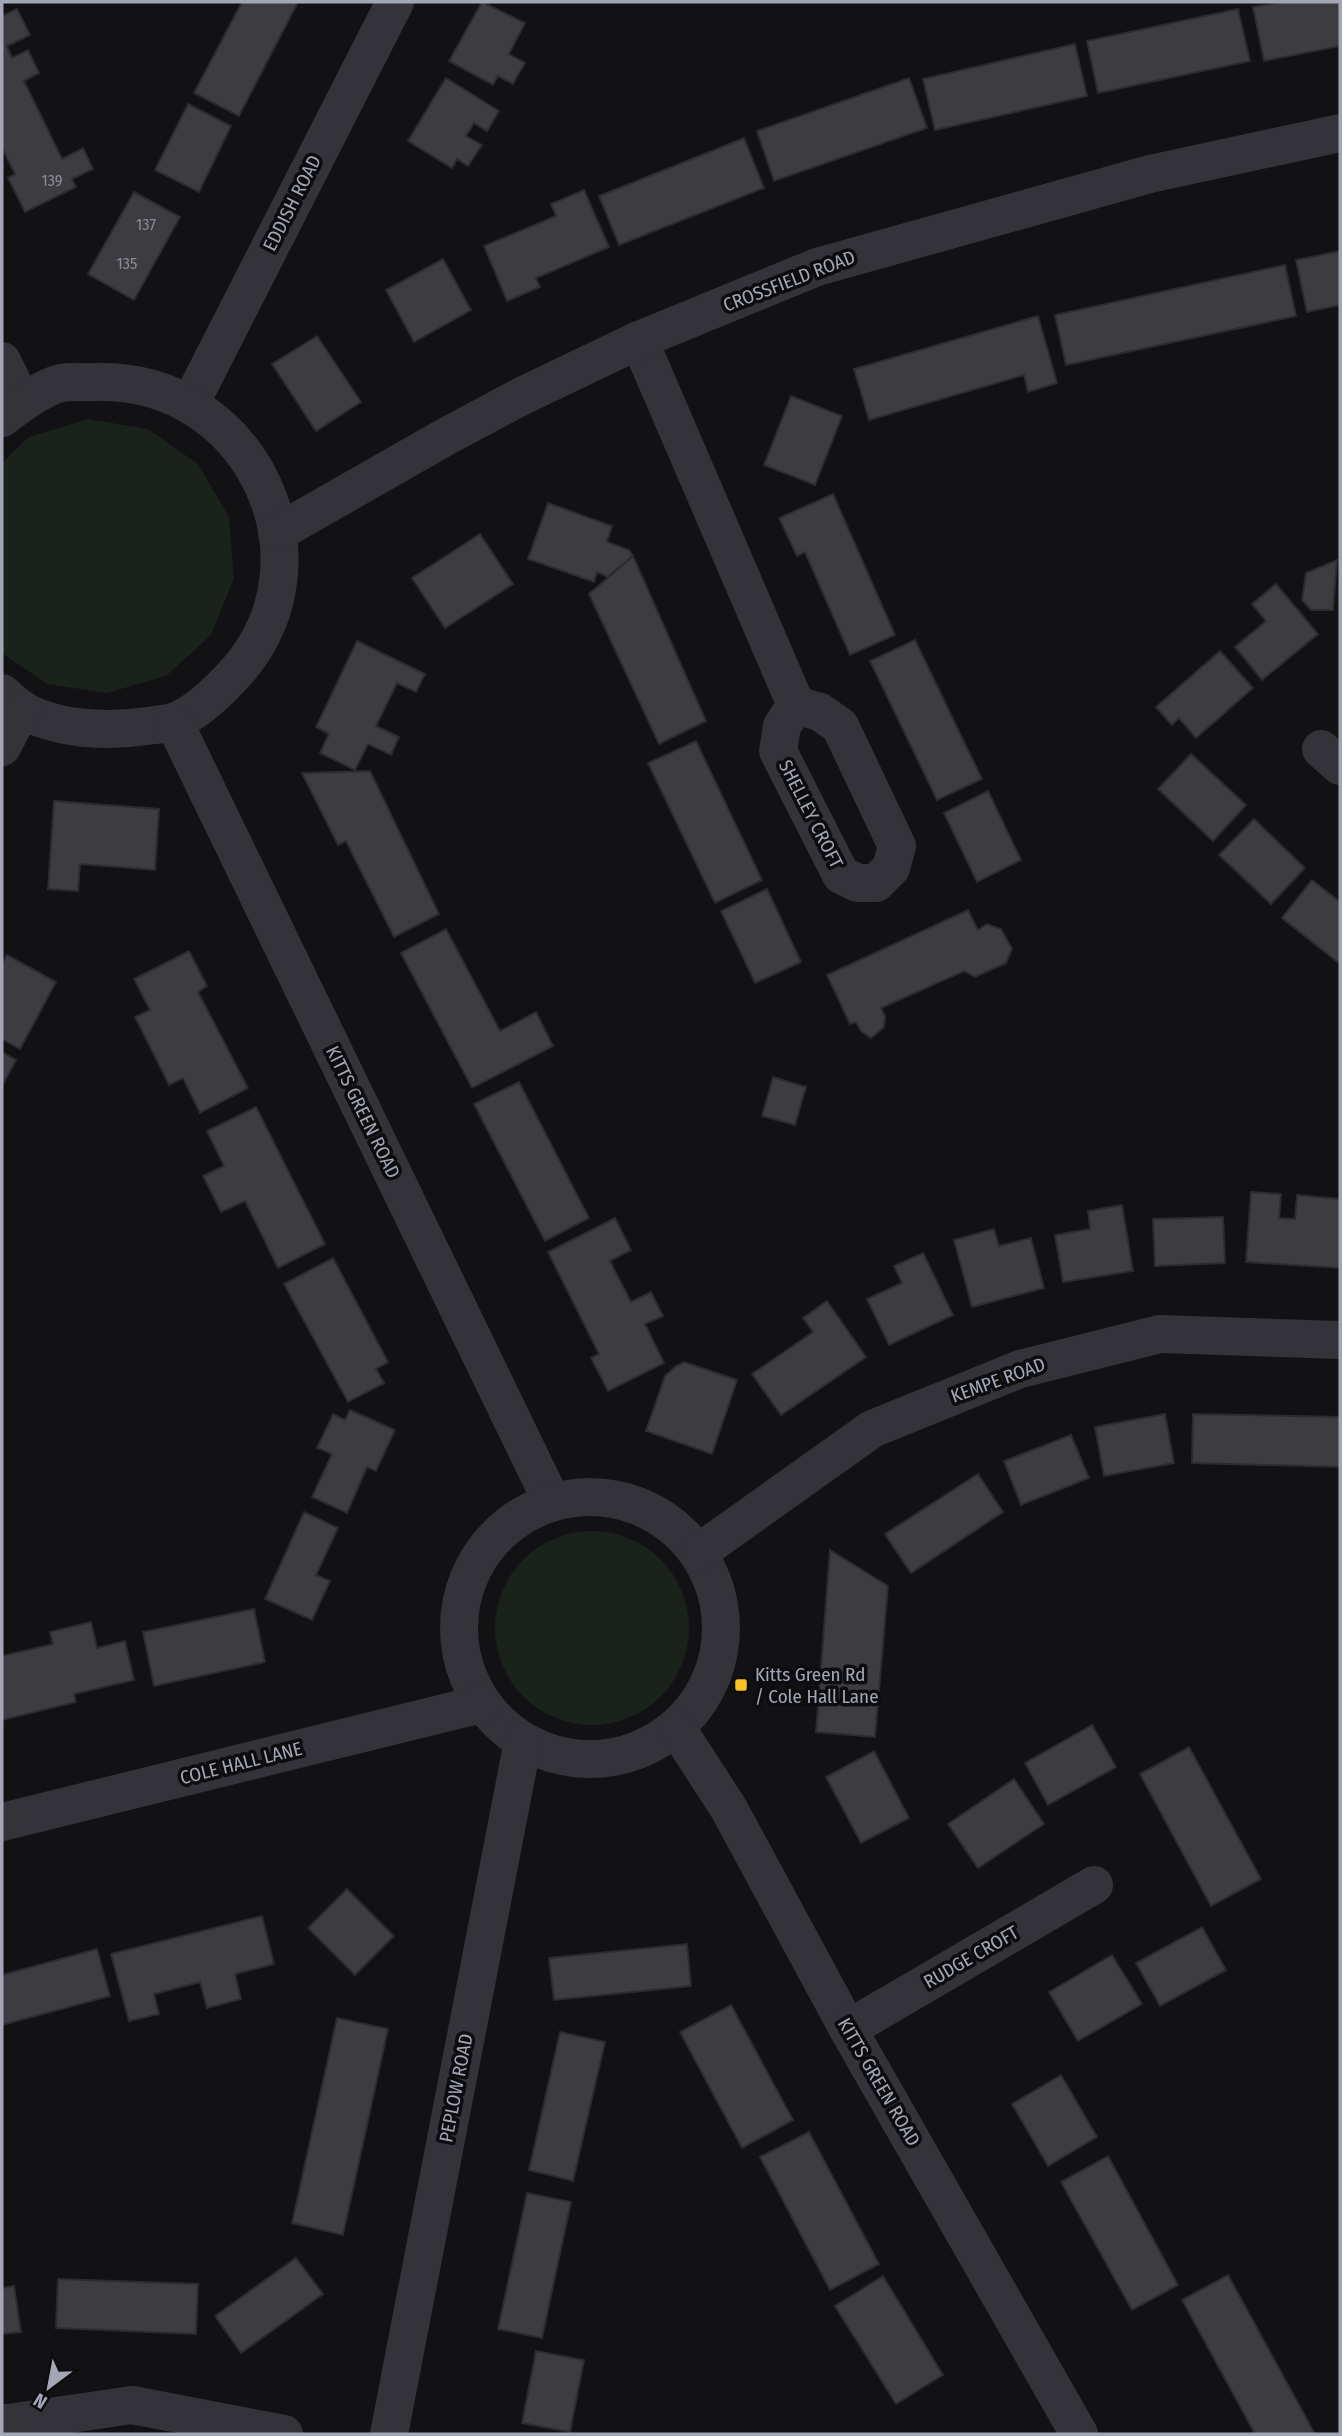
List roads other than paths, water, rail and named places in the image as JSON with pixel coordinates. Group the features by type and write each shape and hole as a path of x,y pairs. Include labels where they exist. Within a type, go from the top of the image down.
{"street":[{"name":"EDDISH ROAD","path":"190,404 395,2"},
{"name":"CROSSFIELD ROAD","path":"278,533 447,436 639,340 817,267 1150,174 1340,133"},
{"path":"639,340 796,705"},
{"path":"2,361 12,410 61,383 123,382 155,389 190,404 227,433 247,456 272,504 278,533 280,573 277,597 267,625 252,653 228,682 201,705 173,722 129,729 76,727 52,721 12,701 2,747"},
{"name":"KITTS GREEN ROAD","path":"173,722 552,1502"},
{"name":"KEMPE ROAD","path":"698,1553 872,1429 1020,1369 1160,1334 1340,1340"},
{"path":"597,1497 625,1502 650,1511 667,1521 698,1553 716,1591 721,1612 721,1643 719,1658 708,1688 678,1730 627,1755 603,1759 557,1756 523,1741 498,1722 481,1704 461,1654 458,1622 471,1573 486,1547 511,1522 552,1502 597,1497"},
{"name":"COLE HALL LANE","path":"2,1822 481,1704"},
{"name":"KITTS GREEN ROAD","path":"678,1730 729,1809 848,2029 1079,2434"},
{"name":"PEPLOW ROAD","path":"390,2434 523,1741"},
{"name":"RUDGE CROFT","path":"848,2029 1094,1885"},
{"path":"2,2424 132,2405 284,2434"}],"place":[{"name":"Kitts Green Rd / Cole Hall Lane","path":"741,1685"}]}
